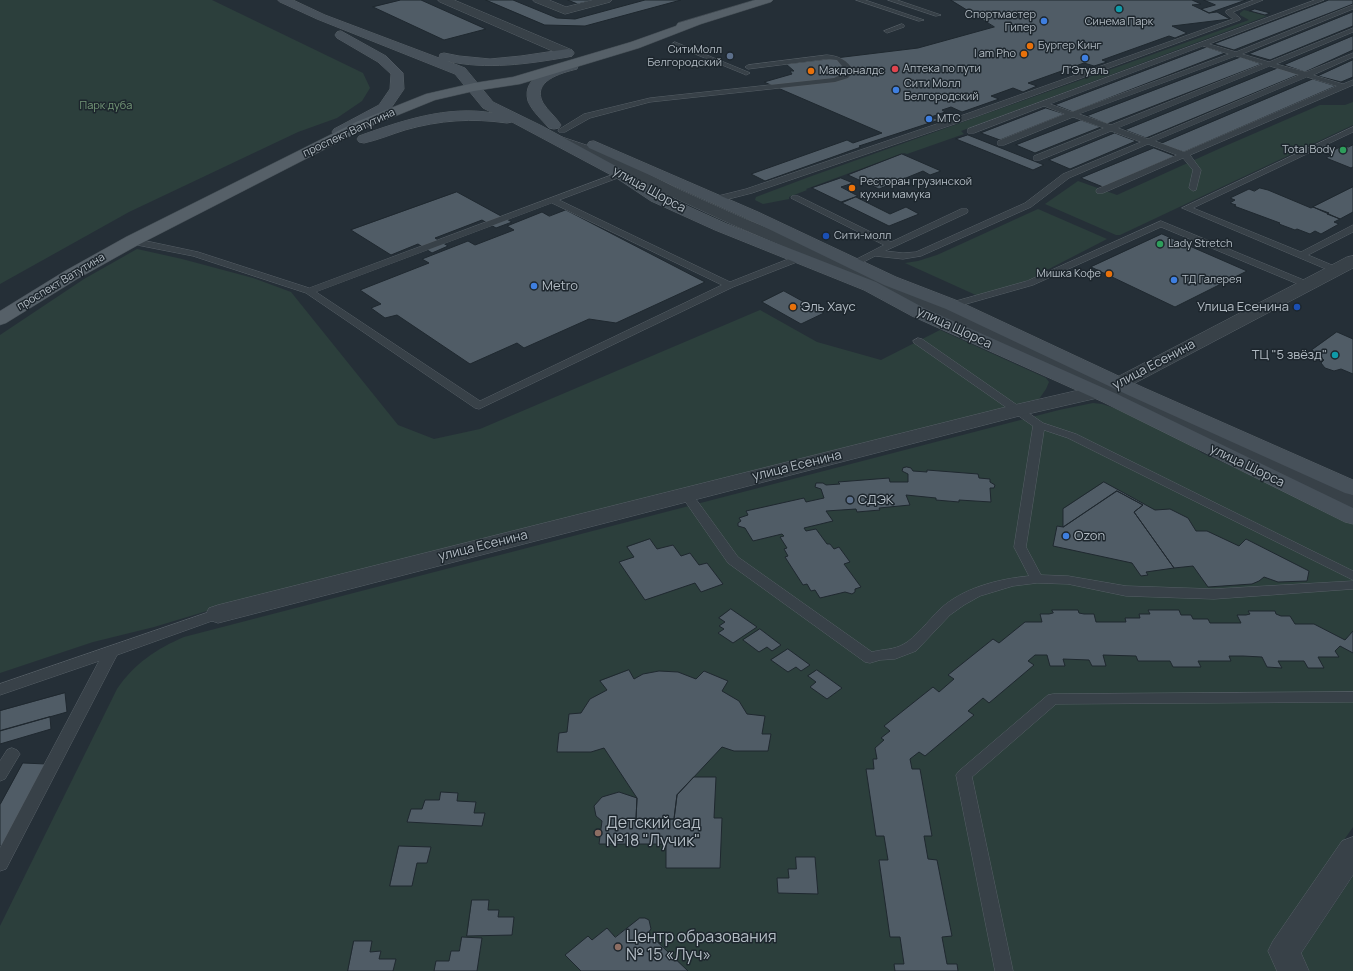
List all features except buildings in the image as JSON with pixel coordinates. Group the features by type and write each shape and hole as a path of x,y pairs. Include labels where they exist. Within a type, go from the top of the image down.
{"main road":[{"path":"284,0 321,17 390,42 460,71 474,87"},
{"path":"696,23 767,0"},
{"path":"229,192 262,170 384,108 397,88 397,73 382,59 342,36 321,17"},
{"name":"проспект Ватутина","path":"229,192 449,104 474,87 500,75 568,53 623,38 696,23"},
{"name":"проспект Ватутина","path":"0,319 71,275 132,241 361,125 431,96 474,87 515,81 635,45 696,23"},
{"path":"342,36 412,66"},
{"path":"390,42 457,60 481,62 503,62 568,53"},
{"path":"561,132 535,101 534,92 537,83 550,73 635,45"},
{"path":"446,79 474,87"},
{"name":"улица Щорса","path":"474,87 488,105 537,129 561,132 657,198 721,227 870,286 918,312 1109,388 1353,503"},
{"name":"улица Щорса","path":"474,87 561,132 717,199 890,281 952,305 1109,388 1353,503"},
{"path":"364,139 412,122 465,115 492,116 513,120 537,129"}],"street":[{"path":"444,0 568,53"},
{"path":"539,0 565,11 606,0"},
{"name":"улица Щорса","path":"561,132 596,153 673,192 730,218 849,268 1109,388"},
{"name":"улица Есенина","path":"218,614 1017,410 1109,388 1353,261"},
{"path":"1293,971 1284,951 1353,850"}],"lane":[{"path":"859,0 921,20"},
{"path":"890,0 938,15"},
{"path":"717,199 749,191 972,115 1238,19 1228,12 1260,0"},
{"path":"971,131 1321,0"},
{"path":"1001,143 1073,114 1236,54 1353,7"},
{"path":"887,31 902,26"},
{"path":"1037,158 1353,30"},
{"path":"675,44 747,70 827,57 837,59"},
{"path":"1202,44 1344,86"},
{"path":"561,132 587,116 650,100 835,80 845,76 850,71 847,66 837,59 830,51"},
{"path":"874,253 903,256 918,254 1028,205 1066,176 1353,55"},
{"path":"1100,191 1353,82"},
{"path":"1044,104 1185,155 1197,170 1193,188"},
{"path":"1336,270 1186,208 1353,129"},
{"path":"765,183 869,147 880,140"},
{"path":"309,291 620,174"},
{"path":"796,198 891,245"},
{"path":"551,199 730,285"},
{"path":"854,264 874,253 964,212"},
{"path":"952,305 1030,283 1161,224 1308,285"},
{"path":"1302,255 1353,228"},
{"path":"132,241 195,254 309,291 479,406 730,285 799,258"},
{"path":"918,341 1039,425 1072,436 1353,576"},
{"path":"1037,579 1020,547 1039,425"},
{"path":"686,494 733,560 758,580 870,658 880,655 895,654 911,647 945,612 959,602 975,593 1013,582 1037,579 1087,582 1126,591 1214,594 1353,585"},
{"path":"0,690 218,614"},
{"path":"0,864 112,650"},
{"path":"1004,971 964,775 1053,699 1353,697"},
{"path":"0,775 12,754"}],"green space":[{"name":"Парк дуба","path":"0,0 212,0 363,73 370,88 362,101 337,118 298,132 129,212 0,284"},
{"path":"1244,10 1267,16 961,131 964,134 907,154 904,153 806,189 807,190 789,197 789,199 763,204 755,200 756,197 809,177 1249,20 1240,15 1240,13"},
{"path":"1353,102 1353,125 1120,235 1116,235 1045,204 1078,181 1117,195 1320,105 1345,105"},
{"path":"1038,209 1107,239 1043,272 1043,275 978,296 905,263 918,261 937,255"},
{"path":"137,249 182,259 253,278 291,292 398,425 434,439 480,429 760,310 817,342 881,360 940,330 1046,378 1049,382 1039,399 217,608 154,627 93,642 0,673 0,335 84,279"},
{"path":"1093,403 1102,404 1117,409 1178,436 1202,453 1353,521 1353,827 1270,946 1280,971 0,971 0,926 117,689 138,665 146,658 164,647 184,637 1059,410"},
{"path":"1353,876 1353,971 1307,971 1300,955"}],"place":[{"name":"Синема Парк","path":"1119,9"},
{"name":"Спортмастер Гипер","path":"1044,21"},
{"name":"Бургер Кинг","path":"1030,46"},
{"name":"I am Pho","path":"1024,54"},
{"name":"СитиМолл Белгородский","path":"730,56"},
{"name":"Л'Этуаль","path":"1085,58"},
{"name":"Аптека по пути","path":"895,69"},
{"name":"Макдоналдс","path":"811,71"},
{"name":"Сити Молл Белгородский","path":"896,90"},
{"name":"МТС","path":"929,119"},
{"name":"Total Body","path":"1343,150"},
{"name":"Ресторан грузинской кухни мамука","path":"852,188"},
{"name":"Сити-молл","path":"826,236"},
{"name":"Lady Stretch","path":"1160,244"},
{"name":"Мишка Кофе","path":"1109,274"},
{"name":"ТД Галерея","path":"1174,280"},
{"name":"Metro","path":"534,286"},
{"name":"Эль Хаус","path":"793,307"},
{"name":"Улица Есенина","path":"1297,307"},
{"name":"ТЦ \"5 звёзд\"","path":"1335,355"},
{"name":"СДЭК","path":"850,500"},
{"name":"Ozon","path":"1066,536"},
{"name":"Детский сад №18 \"Лучик\"","path":"598,833"},
{"name":"Центр образования № 15 «Луч»","path":"618,947"}]}
